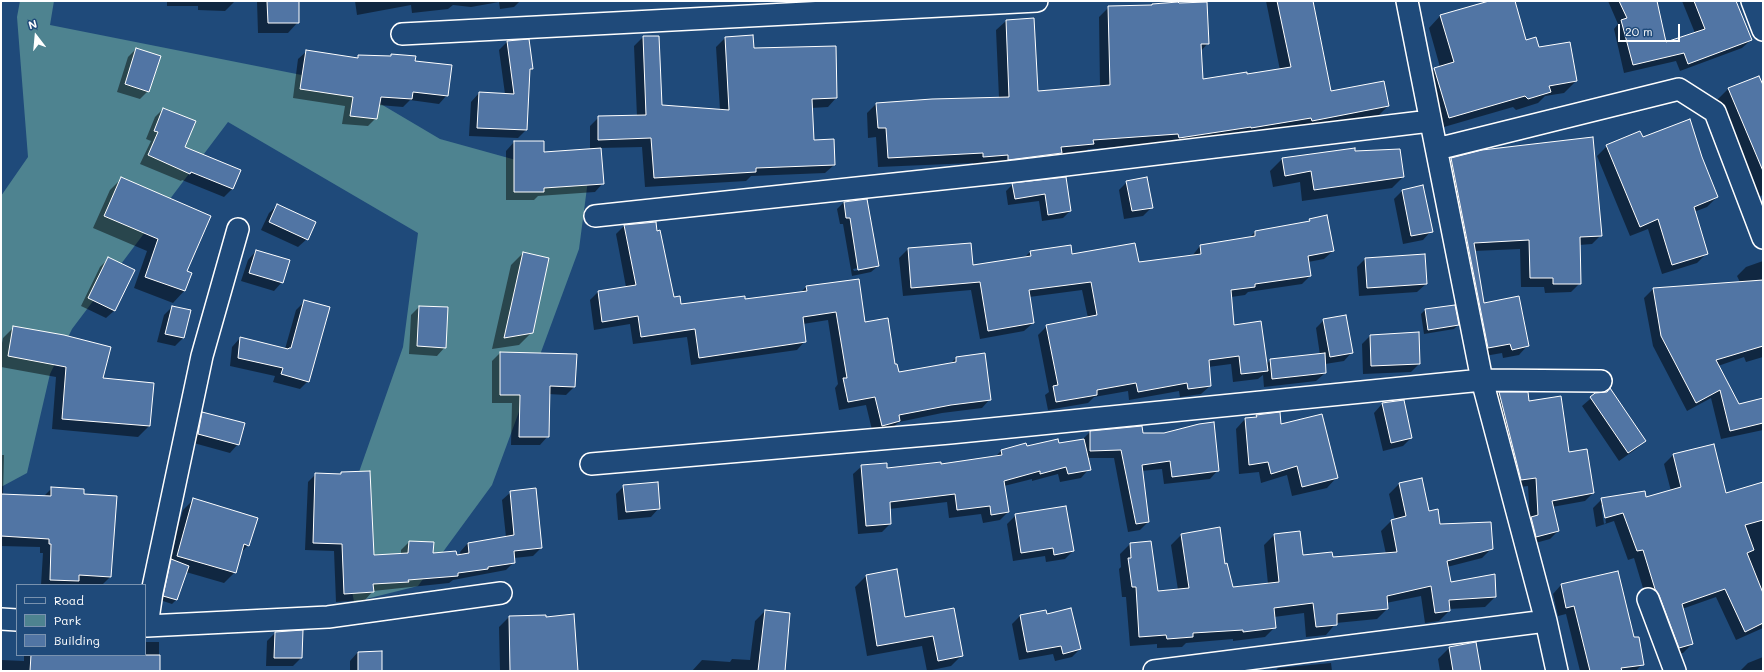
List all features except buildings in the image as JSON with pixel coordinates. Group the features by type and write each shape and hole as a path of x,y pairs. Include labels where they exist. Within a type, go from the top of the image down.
{"street":[{"path":"402,34 1037,1"},
{"path":"1407,1 1482,380 1546,621 1557,671"},
{"path":"1752,1 1763,30"},
{"path":"1437,150 1679,89 1715,112 1763,238"},
{"path":"595,216 1016,171 1430,121"},
{"path":"238,229 202,356 146,626 328,617 501,593"},
{"path":"591,464 950,433 1482,380 1601,381"},
{"path":"1648,599 1675,671"},
{"path":"1,618 16,620"},
{"path":"1154,671 1546,621"}],"green space":[{"path":"20,1 54,1 50,25 347,84 440,139 588,180 579,249 492,485 418,586 354,602 340,526 403,347 418,233 228,122 72,329 50,374 27,473 1,487 1,196 28,157 17,17"}]}
